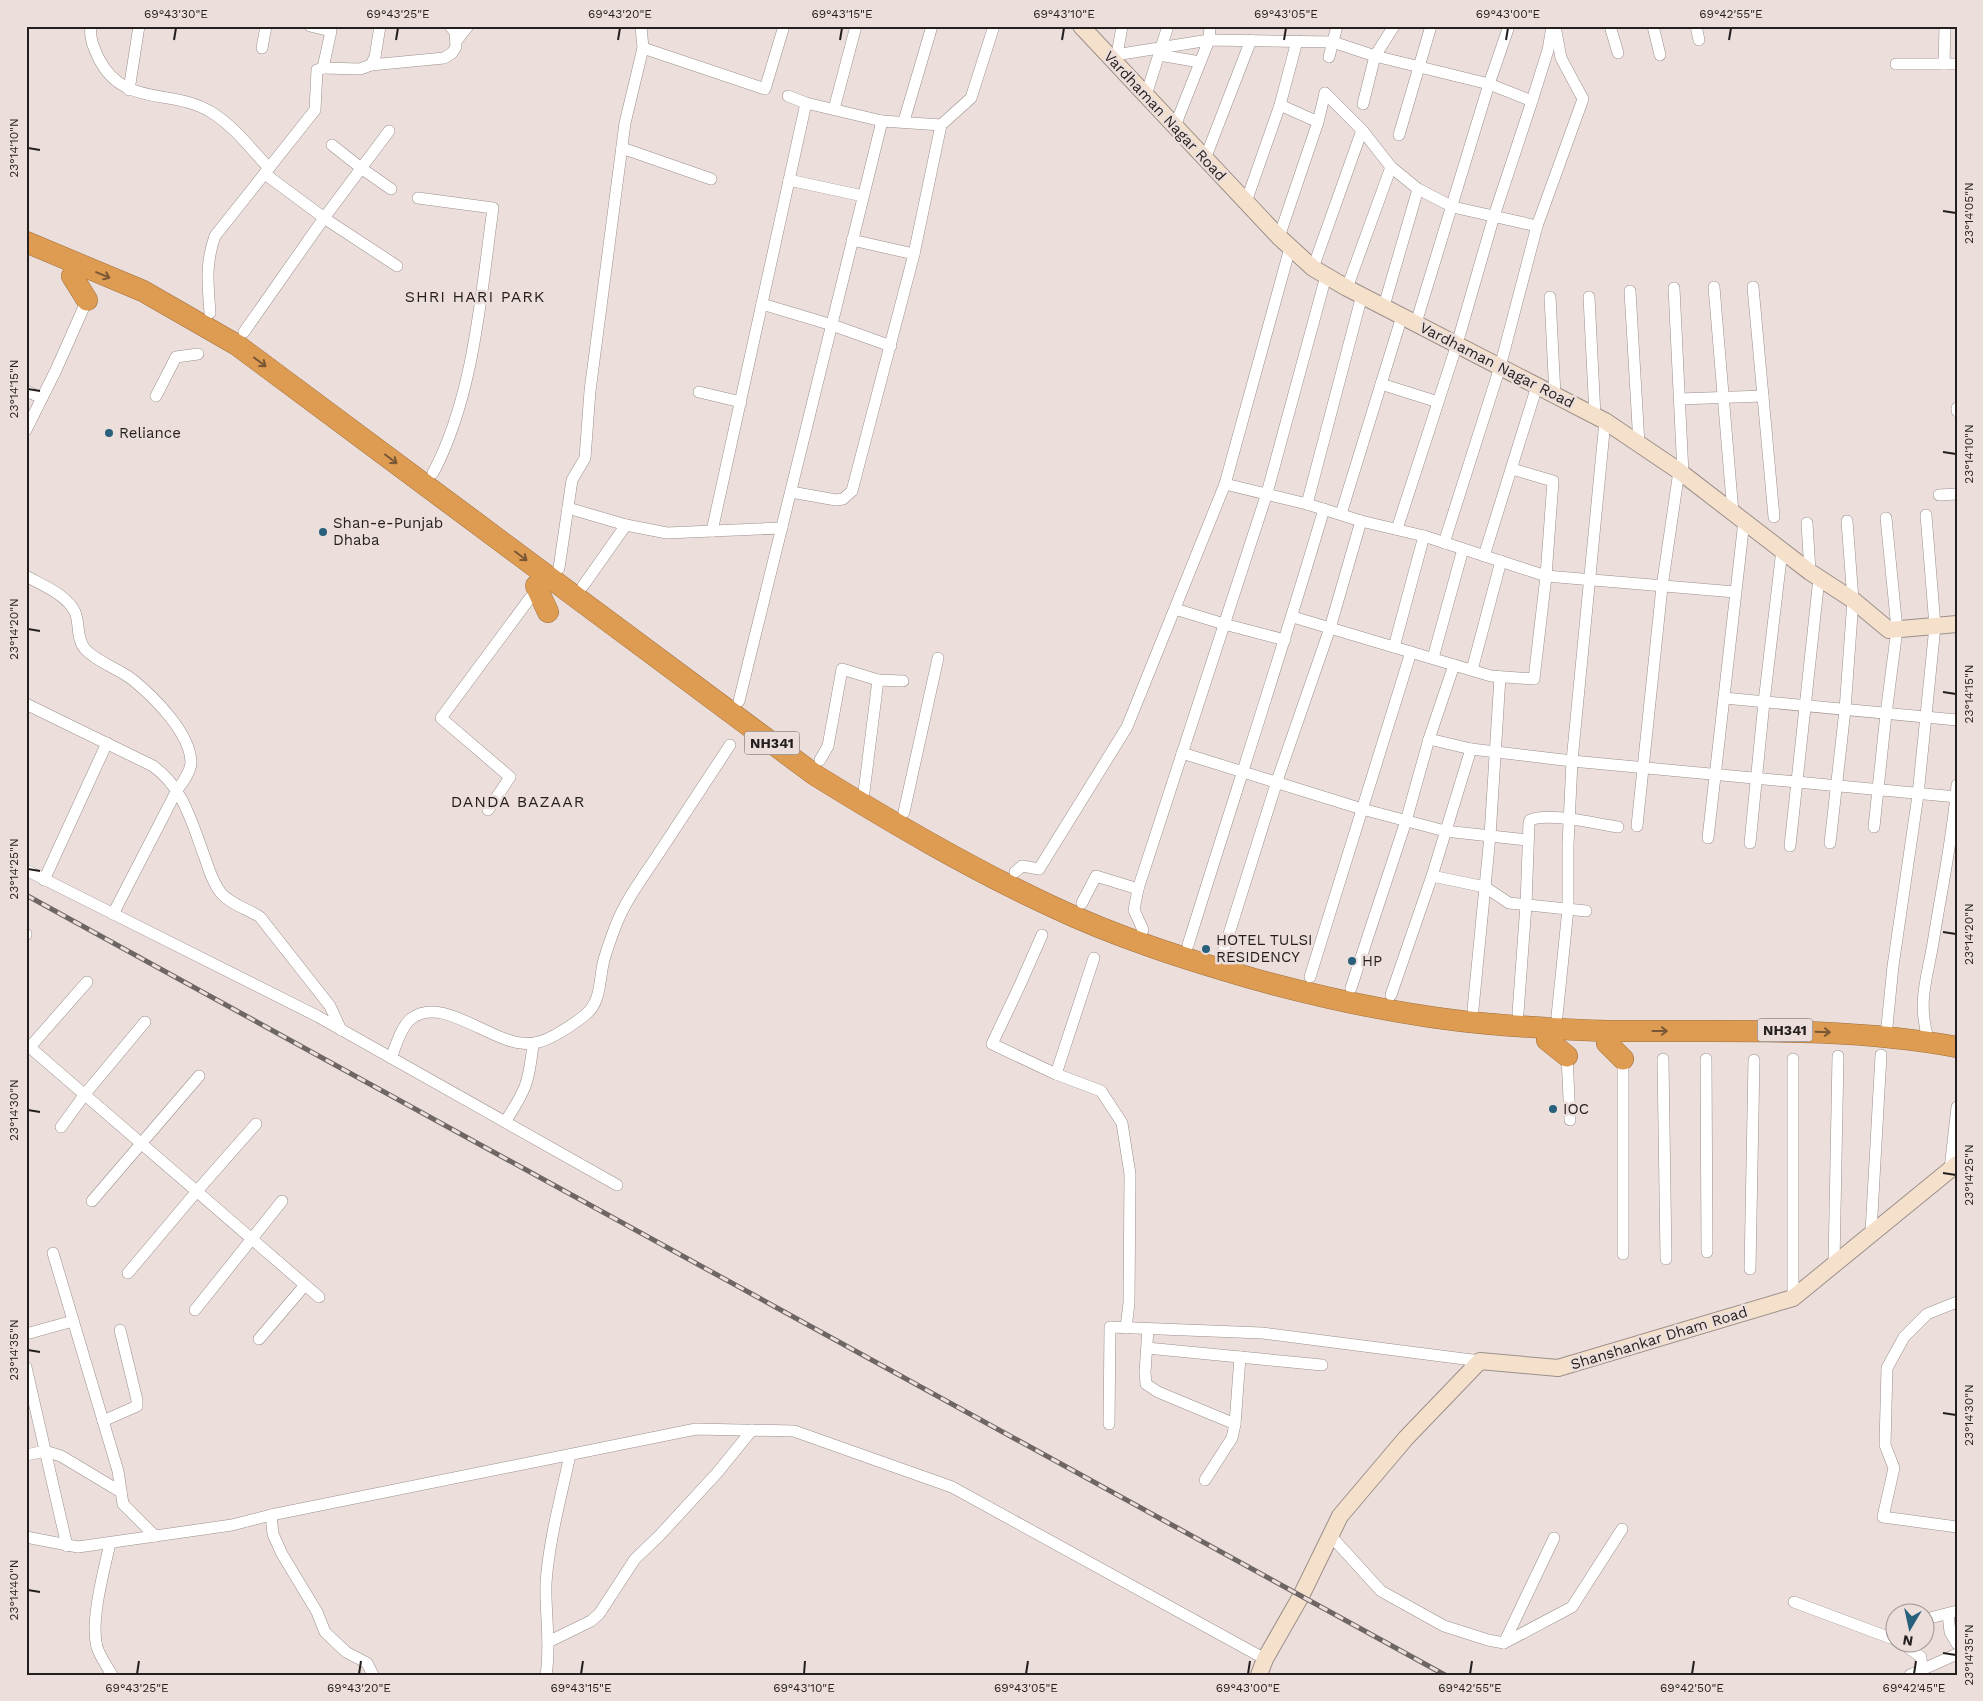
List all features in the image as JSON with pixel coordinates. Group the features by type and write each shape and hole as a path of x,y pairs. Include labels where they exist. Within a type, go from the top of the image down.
{"highway":[{"name":"NH341","path":"26,242 237,334 890,821 966,864 1076,909"},
{"path":"72,276 87,300"},
{"path":"533,592 548,612"},
{"name":"NH341","path":"1046,886 1107,931 1217,962 1328,998 1399,1012 1609,1037 1750,1030 1838,1032 1884,1046 1929,1042 1957,1047"},
{"name":"NH341","path":"1188,946 1217,962"},
{"path":"1609,1037 1623,1059"},
{"path":"1547,1040 1567,1056"}],"street":[{"path":"91,26 90,35 104,69 115,81 128,90 193,104 211,112 230,126 267,171 324,218 397,266"},
{"path":"128,90 139,26"},
{"path":"262,48 266,26"},
{"path":"310,26 331,32 323,68"},
{"path":"371,65 375,57 380,26"},
{"path":"210,313 207,274 209,253 215,236 316,110 317,70 323,68 360,69 371,65 444,58 452,53 456,47 455,32 450,26"},
{"path":"457,40 468,26"},
{"path":"568,581 568,508 572,480 585,458 590,391 625,123 643,48 641,26"},
{"path":"643,48 765,89 784,26"},
{"path":"834,109 856,26"},
{"path":"904,121 932,26"},
{"path":"791,492 836,500 843,500 849,496 857,476 914,254 941,125 971,98 994,26"},
{"name":"Vardhaman Nagar Road","path":"1081,26 1113,55 1146,95 1246,202 1285,242 1320,272 1347,288 1600,419 1681,472 1814,575 1853,600 1888,630 1957,624"},
{"path":"1122,26 1113,55 1160,51 1208,40 1333,42 1375,56 1489,84 1532,101"},
{"path":"1146,95 1168,26"},
{"path":"1175,126 1208,40 1210,26"},
{"path":"1329,57 1337,26"},
{"path":"1363,104 1375,56 1394,26"},
{"path":"1399,135 1432,26"},
{"path":"1341,514 1382,384 1453,207 1489,84 1509,26"},
{"path":"1397,529 1457,344 1494,216 1548,50 1553,26"},
{"path":"1444,543 1500,366 1537,226 1583,99 1561,58 1553,26"},
{"path":"1610,26 1618,53"},
{"path":"1653,26 1660,55"},
{"path":"1696,26 1699,40"},
{"path":"1944,64 1945,26"},
{"path":"1205,159 1251,40"},
{"path":"1246,202 1280,105 1297,41"},
{"path":"1160,51 1200,62"},
{"path":"1896,64 1957,64"},
{"path":"1015,872 1022,866 1038,869 1127,728 1225,484 1285,242 1325,93 1362,130 1391,167 1418,189 1453,207 1537,226"},
{"path":"788,96 806,103 882,121 941,125"},
{"path":"712,531 806,103"},
{"path":"1280,105 1318,122"},
{"path":"739,701 882,121"},
{"path":"1143,930 1134,910 1138,889 1267,493 1320,272 1362,130"},
{"path":"237,334 388,131"},
{"path":"332,145 391,189"},
{"path":"622,148 711,179"},
{"path":"1347,288 1391,167"},
{"path":"789,180 863,196"},
{"path":"1384,306 1418,189"},
{"path":"418,198 493,208 470,368 444,452 431,477"},
{"path":"852,240 914,254"},
{"path":"1708,838 1735,592 1739,517 1724,398 1714,287"},
{"path":"1753,287 1774,516"},
{"path":"1637,826 1662,587 1681,472 1680,399 1674,288"},
{"path":"1630,291 1639,444"},
{"path":"1307,504 1362,295"},
{"path":"1550,297 1555,395"},
{"path":"1557,1016 1568,909 1572,761 1590,580 1600,419 1589,298"},
{"path":"26,430 87,300"},
{"path":"762,304 832,325 891,346"},
{"path":"156,396 176,357 198,354"},
{"path":"1382,384 1438,402"},
{"path":"1484,556 1537,386"},
{"path":"26,391 42,398"},
{"path":"699,392 741,402"},
{"path":"1680,399 1763,396"},
{"path":"1293,617 1472,670 1500,677 1534,679 1546,576 1553,480 1512,469"},
{"path":"1225,484 1267,493 1362,521 1424,536 1546,576 1735,592"},
{"path":"1939,496 1957,494"},
{"path":"568,508 667,533 782,528"},
{"path":"1188,946 1293,617 1324,509"},
{"path":"1871,1232 1884,1046 1893,966 1918,795 1924,717 1935,626 1926,515"},
{"path":"1874,827 1897,629 1886,518"},
{"path":"1217,962 1330,628 1362,521"},
{"path":"1830,843 1838,787 1853,600 1846,521"},
{"path":"1790,846 1805,706 1814,575 1808,523"},
{"path":"568,581 626,524"},
{"path":"1394,647 1424,536"},
{"path":"1433,658 1463,549"},
{"path":"1750,843 1782,550"},
{"path":"1472,670 1501,561"},
{"path":"26,576 67,601 75,613 79,638 83,647 90,654 133,680 180,728 186,741 191,765 186,778 113,914"},
{"path":"488,810 510,776 440,718 533,592"},
{"path":"1175,609 1285,640"},
{"path":"1310,978 1411,652"},
{"path":"904,812 938,658"},
{"path":"1351,988 1406,821 1454,665"},
{"path":"822,770 842,669 878,680 903,682"},
{"path":"1473,1009 1490,836 1500,677"},
{"path":"864,792 878,680"},
{"path":"1724,698 1957,720"},
{"path":"26,704 153,766 164,774 178,790 186,806 211,876 222,894 231,902 246,908 260,917 330,1006 341,1030"},
{"path":"1430,739 1471,749 1572,761 1918,795 1956,793 1932,948 1922,995 1922,1022 1929,1042"},
{"path":"44,880 107,743"},
{"path":"391,1058 405,1026 412,1018 423,1013 444,1013 515,1042 533,1044 545,1040 584,1016 599,995 603,965 619,918 639,884 730,745"},
{"path":"1391,995 1432,876 1471,749"},
{"path":"1182,753 1362,809 1445,831 1527,840"},
{"path":"1518,1013 1526,905 1527,840 1530,820 1539,818 1569,819 1618,828"},
{"path":"26,870 341,1030 617,1185"},
{"path":"1076,909 1096,876 1138,889"},
{"path":"1432,876 1485,887 1509,904 1586,910"},
{"path":"1042,936 992,1044 1056,1074 1101,1091 1122,1124 1130,1174 1129,1303 1126,1328"},
{"path":"1056,1074 1094,958"},
{"path":"87,982 28,1045 319,1297"},
{"path":"61,1127 85,1094 145,1022"},
{"path":"505,1122 522,1097 528,1081 533,1044"},
{"path":"1567,1056 1570,1120"},
{"path":"1834,1264 1838,1056"},
{"path":"1623,1059 1623,1254"},
{"path":"1663,1059 1666,1259"},
{"path":"1706,1059 1707,1252"},
{"path":"1792,1298 1793,1059"},
{"path":"1750,1269 1754,1060"},
{"path":"92,1201 199,1076"},
{"name":"Shanshankar Dham Road","path":"1480,1361 1558,1368 1792,1298 1871,1232 1954,1167 1957,1107"},
{"path":"128,1273 256,1124"},
{"path":"195,1310 282,1201"},
{"path":"53,1253 118,1471 123,1504 155,1536"},
{"path":"259,1339 305,1284"},
{"path":"1957,1302 1927,1314 1904,1337 1887,1368 1885,1444 1894,1468 1883,1517 1957,1527"},
{"path":"26,1334 73,1321"},
{"path":"1109,1424 1110,1327 1262,1333 1480,1361"},
{"path":"1148,1328 1146,1384 1158,1392 1235,1424"},
{"path":"103,1421 137,1406 120,1330"},
{"path":"1147,1348 1322,1365"},
{"path":"1205,1480 1232,1438 1235,1424 1240,1358"},
{"path":"1259,1675 1265,1659 1301,1596 1340,1516 1406,1438 1480,1361"},
{"path":"26,1367 67,1546"},
{"path":"26,1537 78,1548 232,1525 271,1515 696,1429 794,1431 952,1487 1265,1659"},
{"path":"548,1642 591,1621 599,1614 635,1560 717,1473 752,1430"},
{"path":"26,1455 45,1451 61,1456 121,1492"},
{"path":"546,1675 548,1563 570,1455"},
{"path":"271,1515 273,1534 282,1554 317,1612 325,1632 346,1652 367,1663 373,1675"},
{"path":"1330,1535 1382,1591 1444,1626 1504,1643 1572,1607 1622,1529"},
{"path":"1504,1643 1554,1538"},
{"path":"110,1543 99,1600 96,1630 97,1647 112,1675"},
{"path":"1794,1602 1886,1636"},
{"path":"1936,1616 1952,1612 1950,1632 1957,1644"},
{"path":"1917,1654 1921,1657 1922,1672"},
{"path":"1910,1675 1922,1672 1957,1654"}],"railway":[{"path":"26,895 1445,1675"}],"place":[{"name":"Reliance","path":"109,433"},
{"name":"Shan-e-Punjab Dhaba","path":"323,532"},
{"name":"HOTEL TULSI RESIDENCY","path":"1206,949"},
{"name":"HP","path":"1352,961"},
{"name":"IOC","path":"1553,1109"}],"district":[{"name":"SHRI HARI PARK","path":"475,296"},
{"name":"DANDA BAZAAR","path":"518,801"}]}
